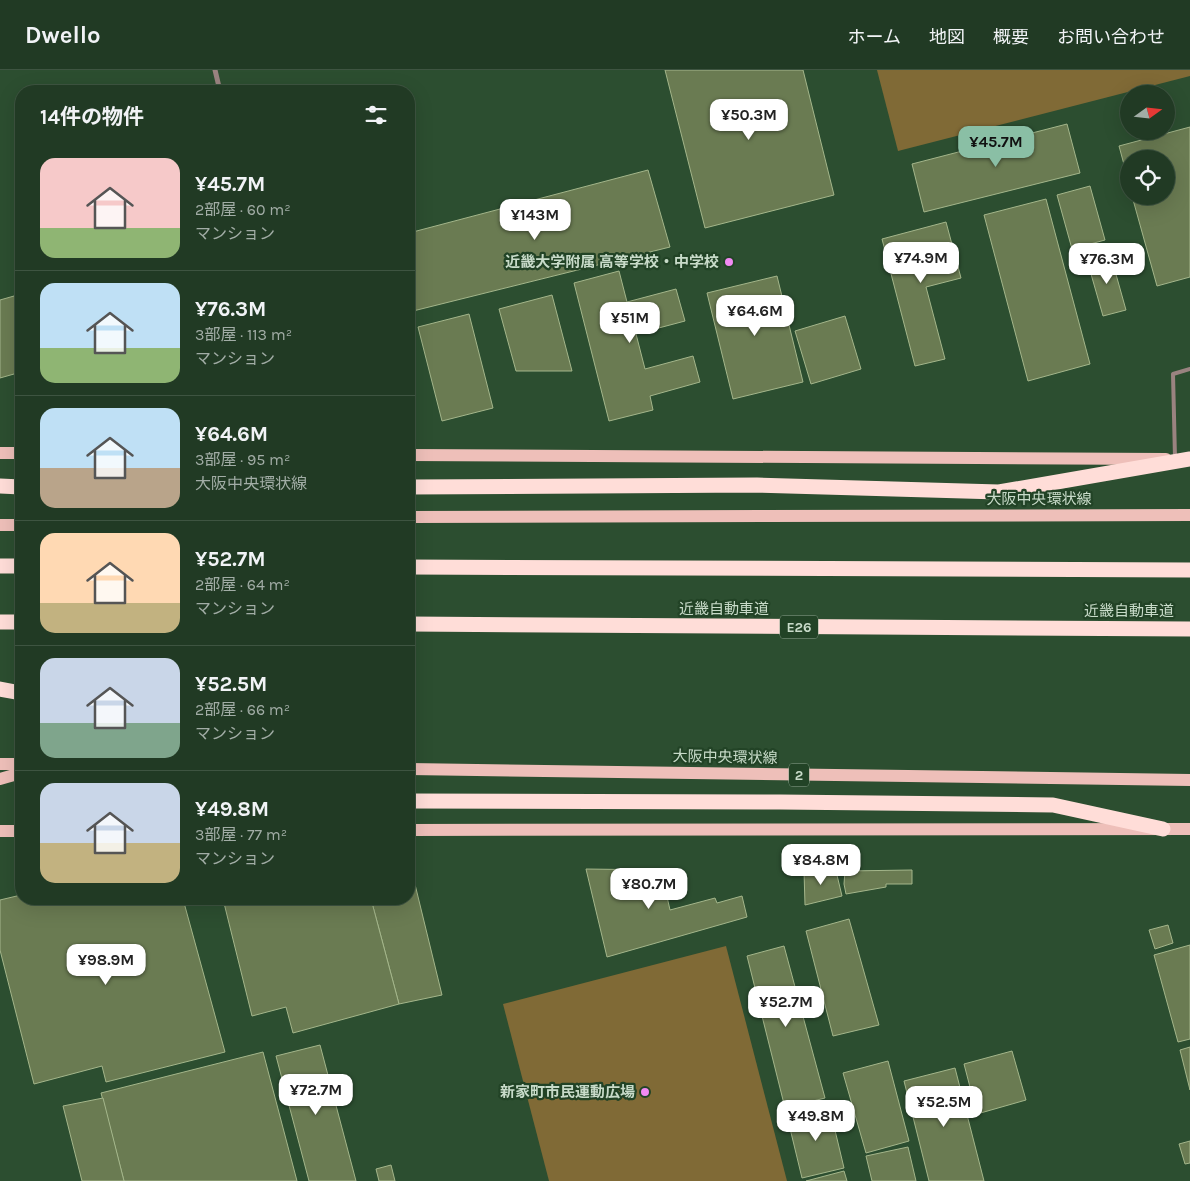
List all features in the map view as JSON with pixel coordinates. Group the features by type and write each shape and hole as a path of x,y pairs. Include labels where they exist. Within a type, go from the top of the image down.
{"highway":[{"path":"415,487 757,485 1000,492 1185,459"},
{"path":"0,486 15,486"},
{"path":"0,566 15,566"},
{"path":"415,567 1190,570"},
{"path":"0,622 15,622"},
{"name":"近畿自動車道","path":"415,624 1190,629"},
{"path":"0,690 15,692"},
{"path":"415,801 1054,805 1163,829"}],"main road":[{"path":"0,453 15,453"},
{"path":"415,455 1185,459"},
{"name":"大阪中央環状線","path":"415,517 1190,515"},
{"path":"0,525 15,525"},
{"path":"0,764 15,764"},
{"name":"大阪中央環状線","path":"415,769 1190,780"},
{"path":"0,779 15,775"},
{"path":"415,830 1190,829"},
{"path":"0,831 15,831"}],"street":[{"path":"215,70 219,85"}],"lane":[{"path":"1185,459 1173,374 1190,369"}],"shaded area":[{"path":"877,70 1190,70 1190,76 1155,85 1120,85 1120,94 898,151"},
{"name":"新家町市民運動広場","path":"726,946 787,1181 549,1181 503,1004"}],"building":[{"path":"665,70 803,70 834,195 705,228"},
{"path":"1067,124 1080,173 924,212 912,164"},
{"path":"1190,127 1190,277 1157,286 1134,205 1175,205 1175,150 1120,150 1119,146 1141,140 1175,140 1175,131"},
{"path":"648,170 670,247 415,311 415,231"},
{"path":"1090,186 1105,240 1072,249 1057,195"},
{"path":"1046,199 1090,364 1028,381 984,215"},
{"path":"946,222 961,278 926,287 945,359 915,366 882,239"},
{"path":"1110,253 1126,310 1103,316 1087,260"},
{"path":"619,271 627,302 676,289 685,321 636,334 645,369 693,356 700,382 650,396 653,410 609,421 574,283"},
{"path":"777,276 803,382 733,399 707,293"},
{"path":"552,295 572,371 516,371 499,309"},
{"path":"15,296 15,374 0,378 0,300"},
{"path":"469,314 493,408 442,421 418,327"},
{"path":"845,316 861,369 811,384 795,331"},
{"path":"586,869 661,870 670,910 715,898 717,903 742,896 747,917 607,957"},
{"path":"912,870 912,884 886,884 886,887 846,894 844,884 845,871"},
{"path":"804,871 836,871 842,896 805,905"},
{"path":"415,884 442,995 399,1004 373,905 415,905"},
{"path":"15,896 15,905 185,905 225,1052 106,1082 102,1066 34,1084 0,950 0,900"},
{"path":"224,905 373,905 399,1004 293,1033 286,1007 252,1016"},
{"path":"849,919 879,1025 833,1036 806,931"},
{"path":"1168,925 1173,943 1155,949 1149,930"},
{"path":"1190,945 1190,1039 1178,1042 1154,955"},
{"path":"784,946 825,1098 785,1108 747,956"},
{"path":"320,1045 356,1181 309,1181 276,1056"},
{"path":"1190,1047 1190,1090 1180,1050"},
{"path":"1012,1051 1026,1100 977,1114 964,1064"},
{"path":"263,1052 297,1181 124,1181 101,1093"},
{"path":"888,1061 909,1141 866,1153 843,1073"},
{"path":"955,1068 984,1181 929,1181 904,1081"},
{"path":"103,1098 124,1181 82,1181 63,1106"},
{"path":"829,1105 844,1168 802,1178 787,1116"},
{"path":"1190,1141 1190,1163 1185,1164 1179,1144"},
{"path":"908,1147 916,1181 872,1181 866,1156"},
{"path":"391,1165 395,1181 379,1181 376,1169"},
{"path":"844,1171 847,1181 806,1181"}],"place":[{"name":"近畿大学附属 高等学校・中学校","path":"729,262"},
{"name":"新家町市民運動広場","path":"645,1092"}]}
